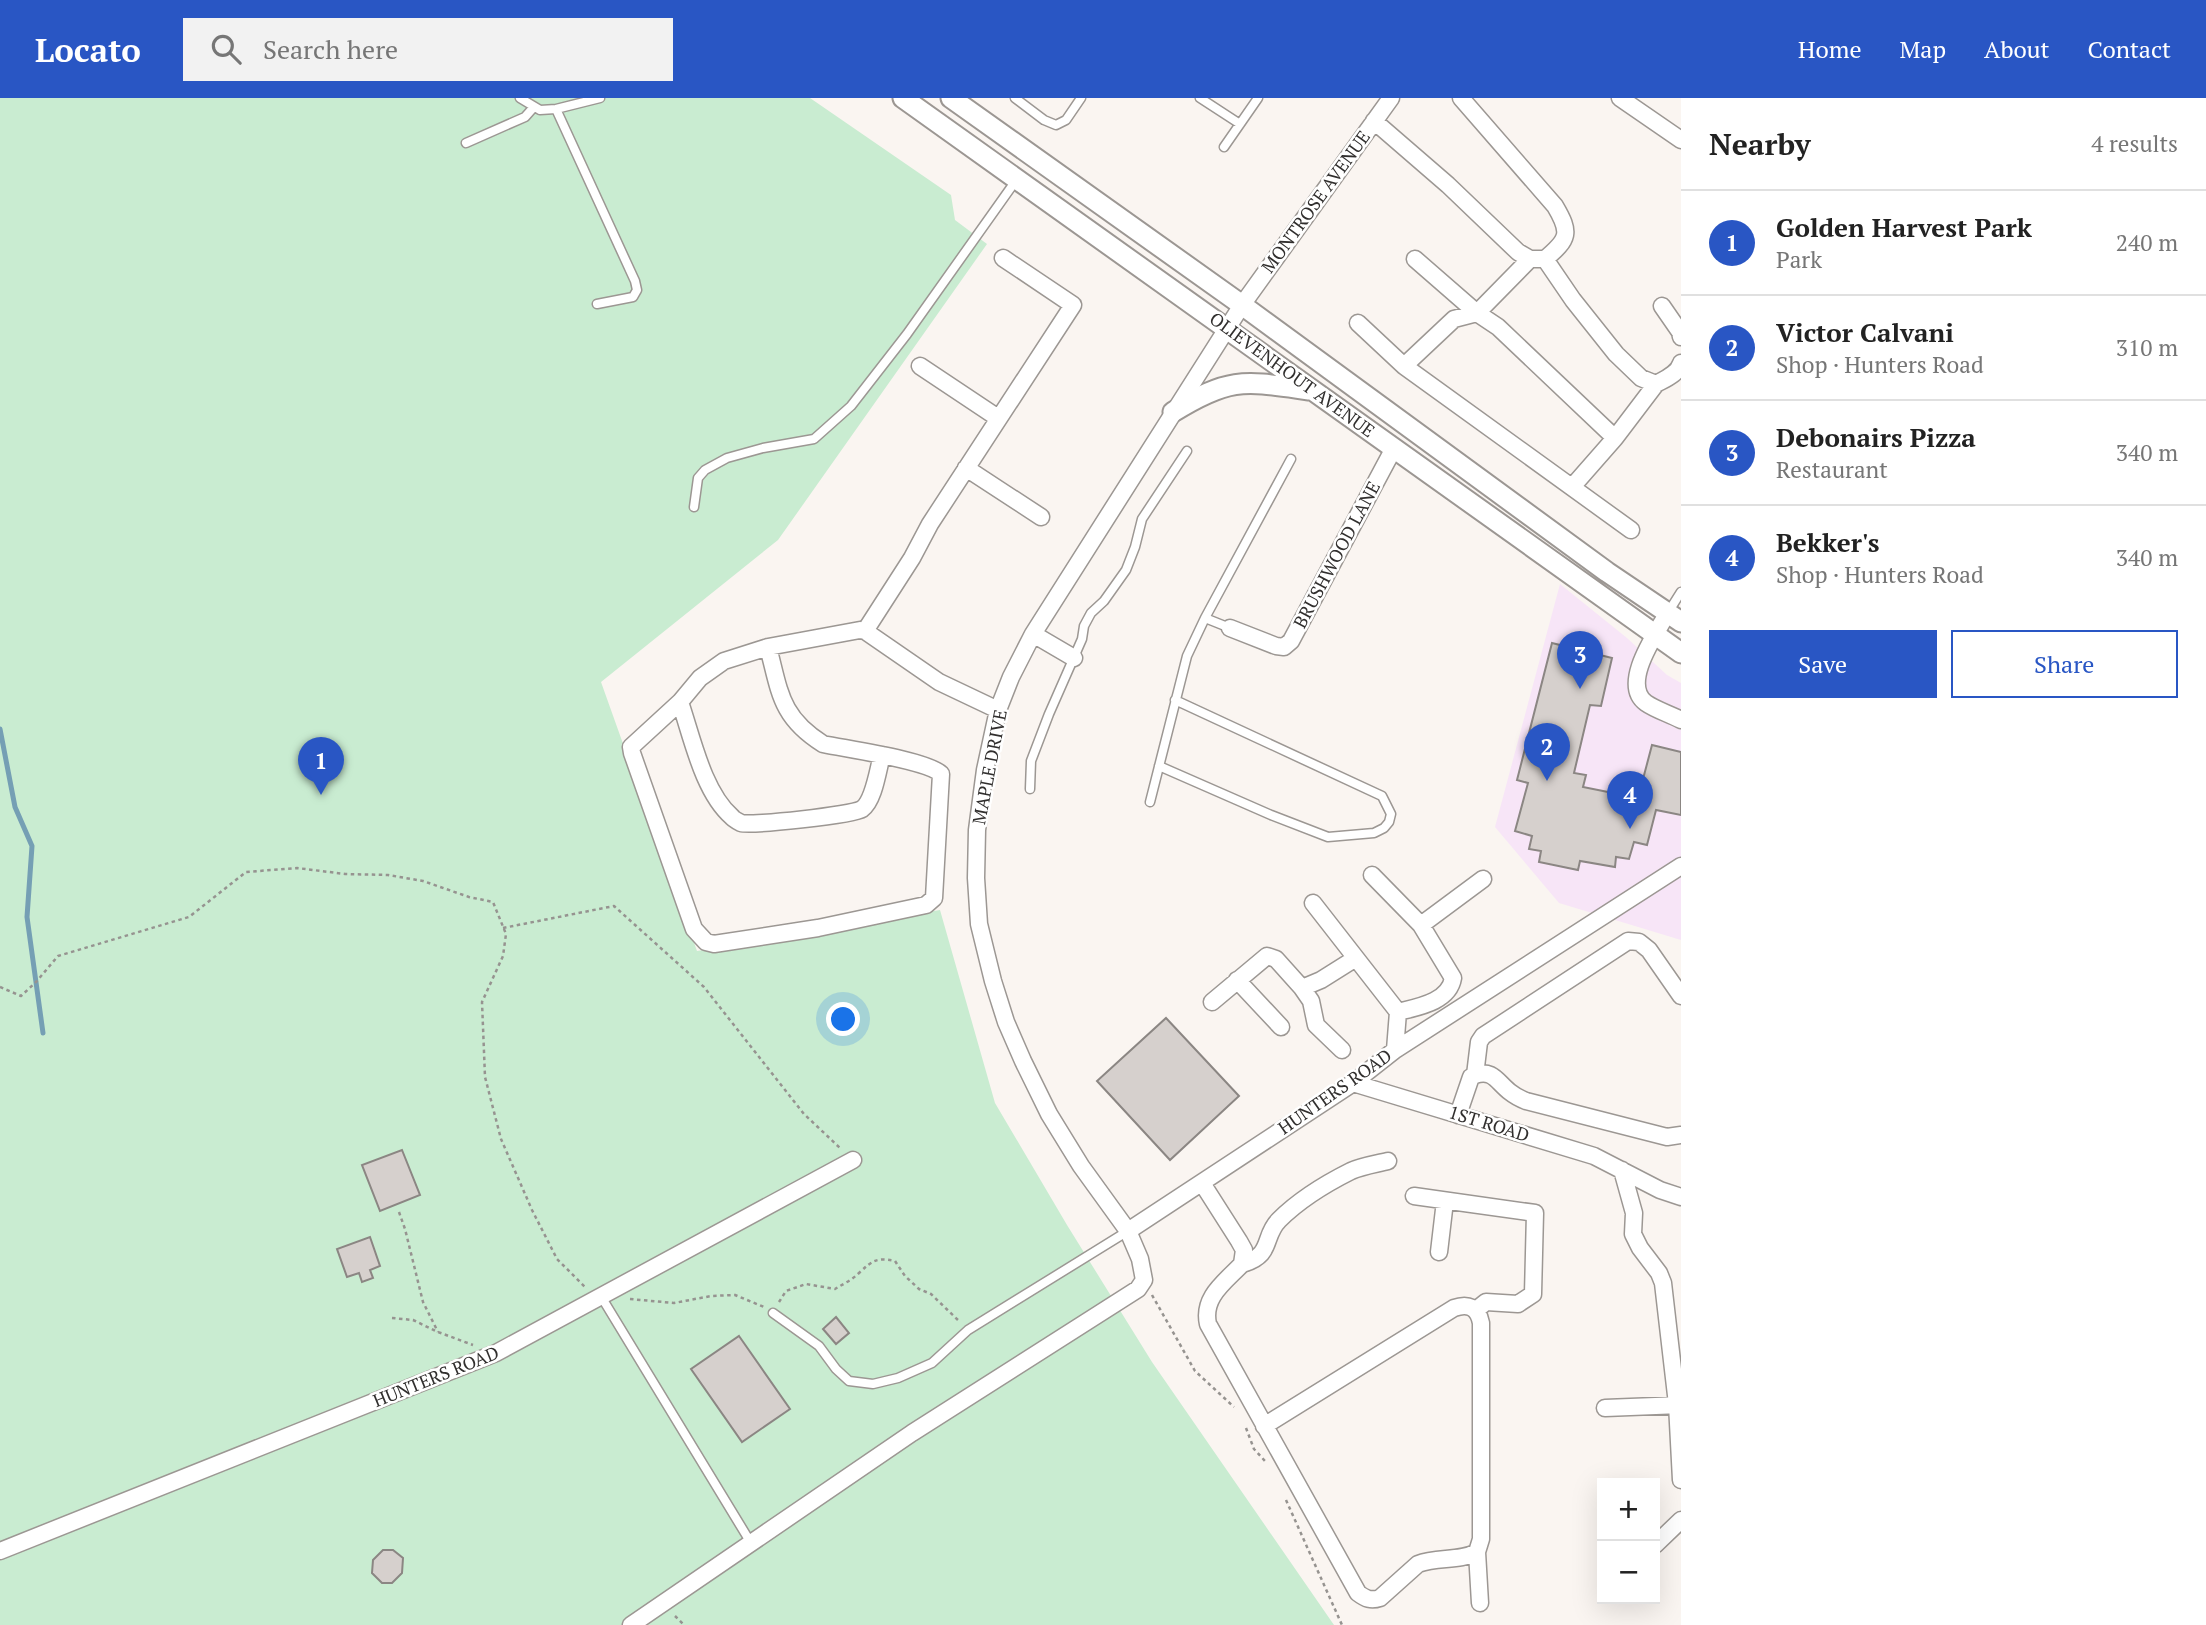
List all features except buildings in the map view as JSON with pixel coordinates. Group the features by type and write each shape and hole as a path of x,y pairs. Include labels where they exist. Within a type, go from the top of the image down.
{"street":[{"name":"OLIEVENHOUT AVENUE","path":"903,98 1681,653"},
{"name":"OLIEVENHOUT AVENUE","path":"951,98 1674,618"},
{"name":"MONTROSE AVENUE","path":"1227,328 1391,98"},
{"path":"1404,366 1454,319 1477,313 1538,259 1560,247 1565,239 1565,222 1555,205 1461,98"},
{"path":"1620,98 1681,139"},
{"path":"1374,121 1448,185 1518,252 1538,259 1616,354 1641,378 1656,384"},
{"path":"865,631 912,558 930,524 1073,305 1003,258"},
{"path":"1415,259 1477,313 1499,327 1615,438"},
{"path":"1662,306 1681,331 1681,337"},
{"path":"1358,323 1404,366 1631,530"},
{"name":"MAPLE DRIVE","path":"1128,1231 1080,1166 1049,1114 1006,1022 979,924 977,830 985,770 998,710 1011,677 1033,634 1227,328"},
{"path":"920,366 998,418"},
{"path":"1572,487 1615,438 1656,384 1681,366"},
{"path":"1173,412 1199,396 1233,383 1250,382 1314,390"},
{"name":"BRUSHWOOD LANE","path":"1230,628 1276,646 1284,647 1292,641 1394,448"},
{"path":"966,468 1041,517"},
{"path":"1674,618 1655,636 1638,671 1636,687 1645,702 1681,720"},
{"path":"768,648 784,706 807,733 823,744 882,755 931,768 941,774 934,898 931,902 818,928 714,944 706,942 694,929 631,747 680,702 700,678 736,656 768,648 860,630 939,682 998,710"},
{"path":"1033,634 1074,658"},
{"path":"680,702 709,787 729,815 741,823 756,824 842,814 862,809 871,798 882,755"},
{"name":"HUNTERS ROAD","path":"1128,1231 1353,1083 1395,1050 1681,866"},
{"path":"1372,876 1421,925 1453,978 1447,991 1429,1004 1398,1012"},
{"path":"1421,925 1483,879"},
{"path":"1312,903 1398,1012 1395,1050"},
{"path":"1475,1075 1479,1042 1483,1036 1628,941 1639,942 1649,950 1681,996"},
{"path":"1212,1002 1266,956 1272,957 1311,1001 1316,1025 1342,1050"},
{"path":"1301,988 1321,980 1356,958"},
{"path":"1237,980 1281,1027"},
{"path":"1458,1115 1471,1077 1482,1072 1491,1074 1510,1092 1527,1101 1667,1137 1681,1135"},
{"name":"1ST ROAD","path":"1353,1083 1594,1156 1660,1190 1681,1197"},
{"name":"HUNTERS ROAD","path":"0,1551 496,1353 853,1160"},
{"path":"1388,1161 1353,1170 1303,1201 1276,1222 1265,1250 1253,1261 1242,1264 1213,1295 1205,1312 1208,1324 1358,1593 1372,1601 1380,1598 1410,1569 1426,1560 1469,1556 1477,1552"},
{"path":"1622,1170 1634,1213 1633,1234 1663,1283 1679,1405 1681,1480"},
{"path":"1202,1183 1244,1250 1242,1264"},
{"path":"1414,1196 1535,1213 1533,1294 1518,1304 1486,1302 1476,1310"},
{"path":"1439,1252 1445,1201"},
{"path":"631,1625 912,1433 1138,1289 1144,1280 1140,1259 1128,1231"},
{"path":"1264,1426 1454,1308 1461,1306 1476,1310 1481,1323 1481,1539 1477,1552 1480,1603"},
{"path":"1605,1408 1679,1405"},
{"path":"1659,1541 1681,1520"}],"lane":[{"path":"520,98 540,110 556,109 600,98"},
{"path":"1015,98 1044,120 1056,125 1066,120 1082,98"},
{"path":"1200,98 1240,124"},
{"path":"1224,147 1258,98"},
{"path":"466,143 525,117 533,108"},
{"path":"556,109 637,290 632,297 597,304"},
{"path":"694,507 698,478 705,470 727,458 814,439 851,406 907,334 1017,179"},
{"path":"1030,789 1031,761 1082,639 1084,626 1091,613 1104,601 1126,570 1142,519 1187,451"},
{"path":"1150,802 1187,656 1291,459"},
{"path":"1674,618 1681,592"},
{"path":"1205,618 1230,628"},
{"path":"1159,766 1328,838 1374,832 1390,822 1391,814 1381,796 1175,700"},
{"path":"773,1313 819,1346 849,1381 873,1384 898,1378 932,1363 968,1330 1128,1231"},
{"path":"602,1298 751,1543"}],"path":[{"path":"0,987 21,996 58,956 189,917 246,872 297,868 345,874 388,875 423,881 469,897 493,902 506,934 503,956 482,1002 485,1077 501,1139 531,1210 557,1259 587,1289 602,1298 674,1303 711,1296 735,1295 773,1313"},
{"path":"503,928 614,906 704,987 804,1114 853,1160"},
{"path":"399,1212 423,1302 438,1332"},
{"path":"786,1290 806,1284 835,1289 858,1275 868,1264 883,1258 895,1261 905,1276 919,1289 931,1294 968,1330"},
{"path":"1144,1280 1195,1371 1234,1406 1240,1416"},
{"path":"392,1318 414,1320 438,1332 496,1353"},
{"path":"1245,1427 1254,1449 1272,1468"},
{"path":"1283,1492 1342,1625"}],"shaded area":[{"path":"1560,584 1627,638 1667,675 1681,683 1681,940 1559,903 1495,827"}],"green space":[{"path":"0,98 810,98 951,195 955,220 987,244 778,540 601,682 697,951 940,910 995,1103 1152,1362 1334,1625 0,1625"}],"waterway":[{"path":"0,729 15,807 32,846 27,917 43,1033"}],"place":[{"name":"Debonairs Pizza","path":"1580,689"},
{"name":"Victor Calvani","path":"1547,781"},
{"name":"Golden Harvest Park","path":"321,795"},
{"name":"Bekker's","path":"1630,829"}]}
